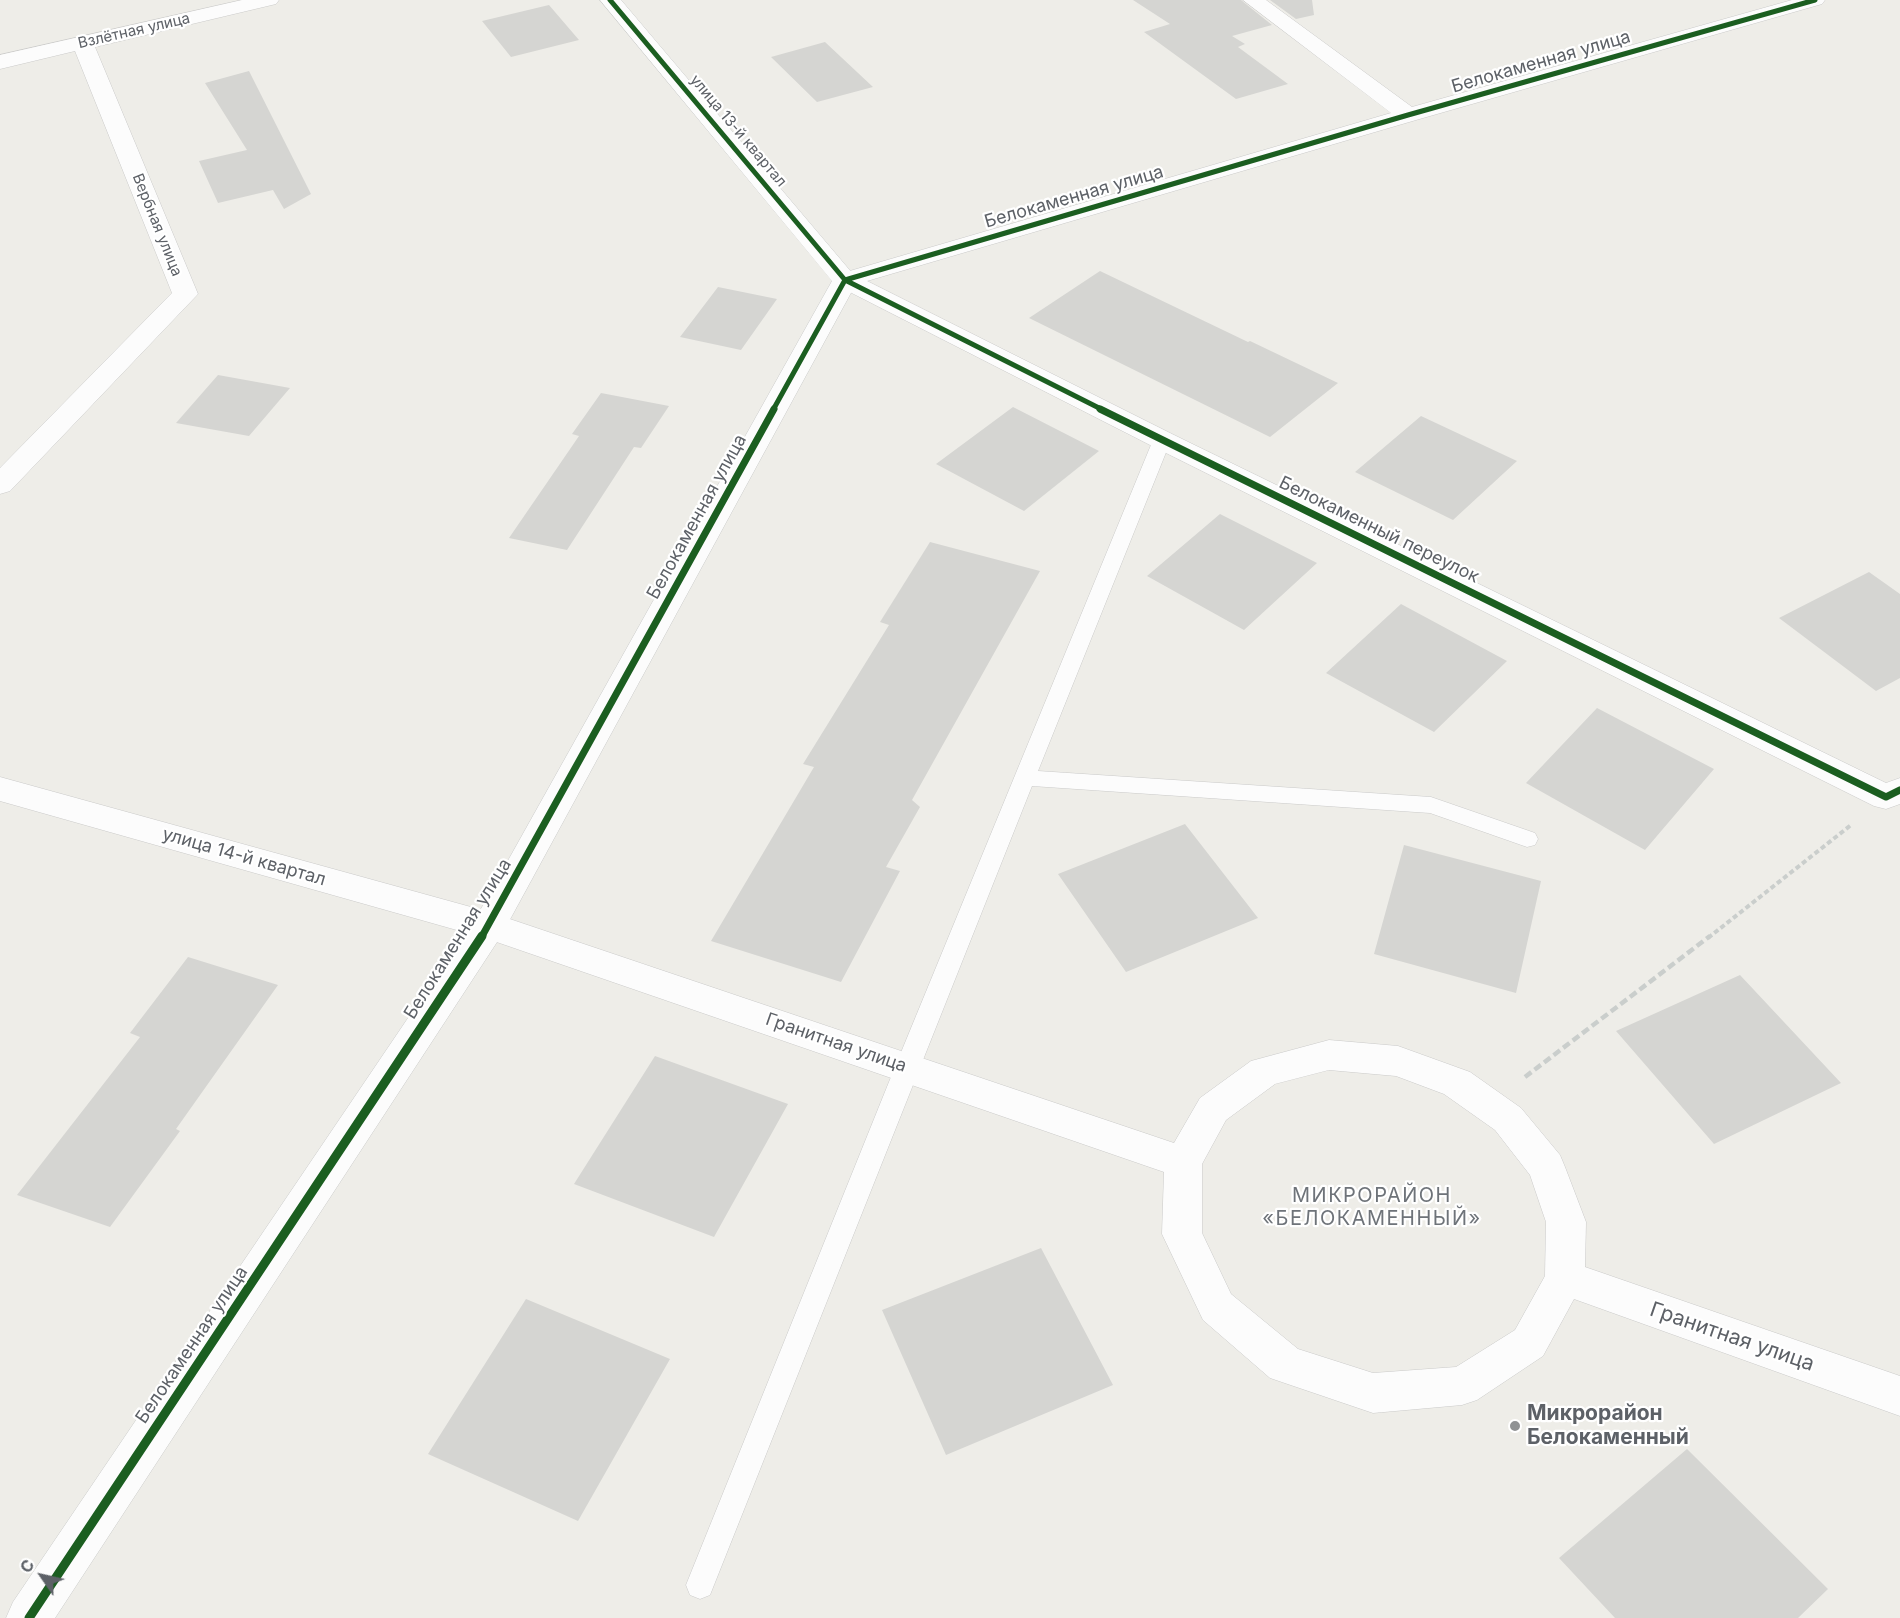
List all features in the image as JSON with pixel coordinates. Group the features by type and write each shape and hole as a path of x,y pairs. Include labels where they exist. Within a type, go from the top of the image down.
{"street":[{"name":"Взлётная улица","path":"0,62 269,0"},
{"name":"улица 13-й квартал","path":"610,0 845,280"},
{"path":"1252,0 1408,115"},
{"name":"Белокаменная улица","path":"29,1618 489,926 845,280 1408,115 1815,0"},
{"name":"Вербная улица","path":"0,485 185,294 83,43"},
{"name":"Белокаменный переулок","path":"845,280 1162,440 1896,797"},
{"name":"улица 14-й квартал","path":"0,789 489,926"},
{"name":"Гранитная улица","path":"489,926 1184,1162"},
{"path":"1329,1055 1398,1060 1457,1083 1488,1105 1508,1119 1546,1167 1566,1222 1565,1278 1529,1343 1462,1386 1373,1393 1286,1364 1217,1307 1182,1234 1184,1162 1213,1108 1264,1072 1329,1055"},
{"name":"Гранитная улица","path":"1565,1278 1900,1396"}],"lane":[{"path":"700,1585 907,1067 1162,440"},
{"path":"1024,778 1431,805 1527,839"}],"path":[{"path":"1488,1105 1896,797"}],"building":[{"path":"1133,0 1241,0 1272,25 1232,36 1245,44 1238,47 1288,84 1236,99 1144,32 1170,24"},
{"path":"1270,0 1312,0 1314,15 1296,19"},
{"path":"549,5 579,40 511,57 482,21"},
{"path":"825,42 873,87 817,102 771,57"},
{"path":"249,71 311,194 284,209 273,190 218,203 199,161 247,150 205,83"},
{"path":"1100,271 1338,383 1270,437 1029,318"},
{"path":"718,287 777,299 741,350 680,337"},
{"path":"218,375 290,388 249,436 176,423"},
{"path":"601,393 669,406 641,448 634,447 567,550 509,538 579,436 572,434"},
{"path":"1013,407 1099,451 1024,511 936,464"},
{"path":"1421,416 1517,461 1453,520 1355,472"},
{"path":"1220,514 1317,563 1244,630 1147,576"},
{"path":"930,542 1040,571 912,800 920,807 886,867 900,871 841,982 711,941 814,767 803,764 889,625 880,622"},
{"path":"1869,572 1900,594 1900,678 1876,691 1779,618"},
{"path":"1401,604 1507,661 1434,732 1326,673"},
{"path":"1597,708 1714,769 1645,850 1526,783"},
{"path":"1185,824 1258,918 1126,972 1058,874"},
{"path":"1404,845 1541,881 1516,993 1374,954"},
{"path":"188,957 278,985 176,1129 180,1131 110,1227 17,1195 140,1037 130,1033"},
{"path":"1740,975 1841,1083 1714,1144 1616,1031"},
{"path":"655,1056 788,1104 714,1237 574,1184"},
{"path":"1041,1248 1113,1385 946,1455 882,1310"},
{"path":"526,1299 670,1359 578,1521 428,1454"},
{"path":"1687,1449 1828,1589 1798,1618 1615,1618 1559,1558"}],"cycle path":[{"path":"610,0 845,280 1162,440 1886,797 1900,790"},
{"path":"29,1618 489,926 845,280 1408,115 1815,0"}],"place":[{"name":"Микрорайон Белокаменный","path":"1515,1426"}],"district":[{"name":"МИКРОРАЙОН «БЕЛОКАМЕННЫЙ»","path":"1372,1208"}]}
